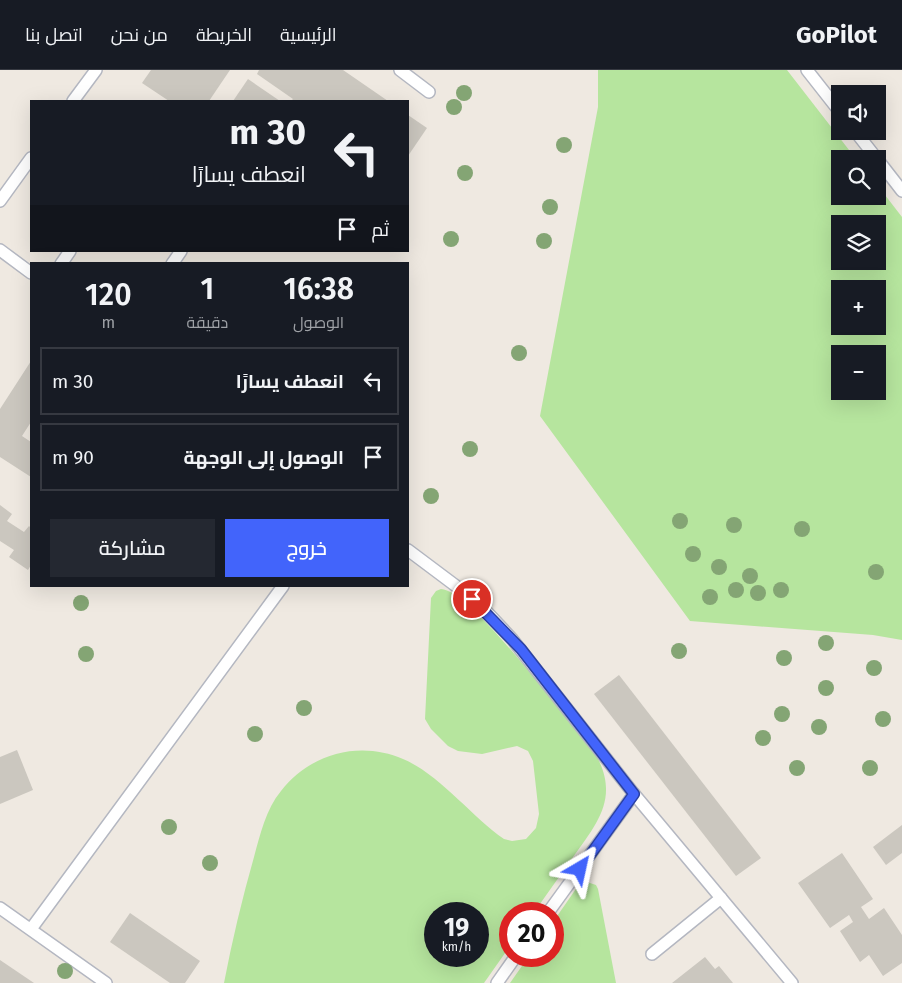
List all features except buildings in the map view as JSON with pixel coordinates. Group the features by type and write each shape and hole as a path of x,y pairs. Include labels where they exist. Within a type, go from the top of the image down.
{"lane":[{"path":"74,100 96,70"},
{"path":"400,70 430,92"},
{"path":"807,70 831,101"},
{"path":"862,140 870,150"},
{"path":"0,201 30,159"},
{"path":"886,171 902,191"},
{"path":"0,250 30,272"},
{"path":"174,262 181,252"},
{"path":"409,551 460,588 512,638 634,794 792,983"},
{"path":"31,929 283,587"},
{"path":"556,902 634,794"},
{"path":"652,954 721,898"},
{"path":"0,908 106,983"},
{"path":"497,983 508,967"}],"green space":[{"path":"598,70 787,70 831,127 831,140 841,140 849,150 831,150 831,205 886,205 886,196 902,217 902,640 873,635 690,621 540,416 598,107"},
{"path":"441,589 456,595 475,611 519,660 593,750 601,766 606,794 598,819 541,902 499,902 499,962 484,983 224,983 245,888 267,814 286,784 306,768 320,760 336,754 353,751 379,752 395,756 416,766 429,775 504,839 512,841 526,839 536,828 539,814 533,761 528,751 517,746 482,754 458,751 448,746 431,729 425,719 431,598 436,591"},
{"path":"587,882 596,885 598,889 616,983 510,983 521,967 564,967 564,906 578,886"}],"route":[{"path":"472,599 512,638 634,794 580,869"}]}
